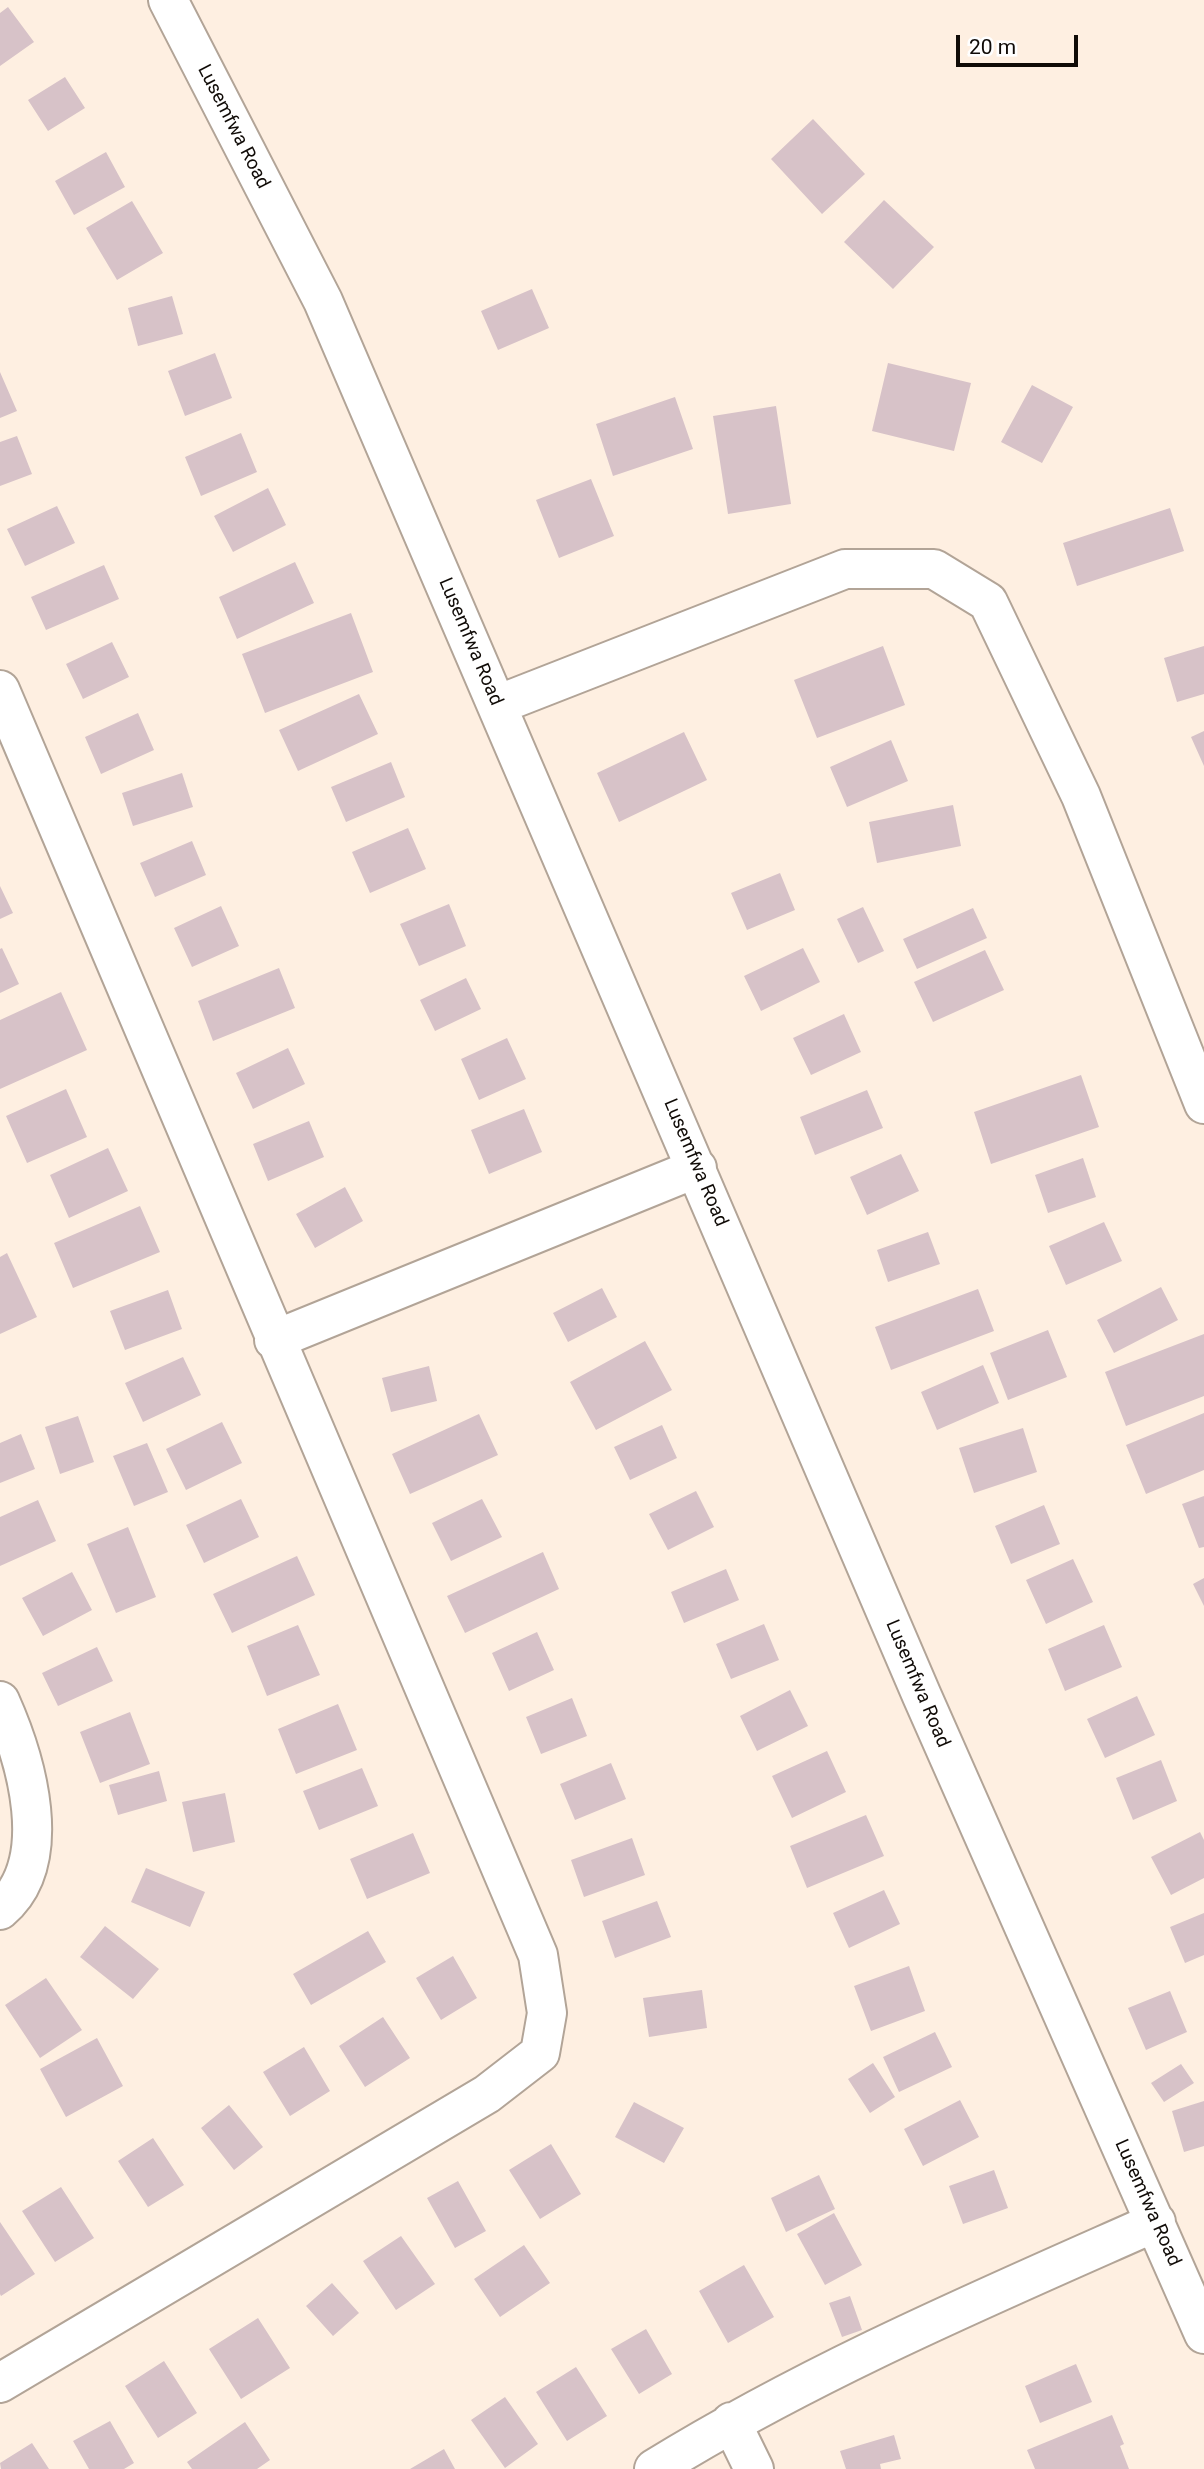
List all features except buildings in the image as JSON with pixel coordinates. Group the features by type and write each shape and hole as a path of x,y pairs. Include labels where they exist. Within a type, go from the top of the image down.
{"street":[{"name":"Lusemfwa Road","path":"168,0 323,301 922,1696 1204,2334"},
{"path":"497,705 845,569 934,569 988,602 1081,796 1204,1104"},
{"path":"0,690 274,1340 538,1955 547,2013 540,2053 487,2094 0,2383"},
{"path":"274,1340 697,1168"},
{"path":"0,1701 31,1793 31,1860 14,1898 0,1910"},
{"path":"654,2469 731,2421 835,2368 1156,2222"},
{"path":"731,2421 754,2469"}]}
